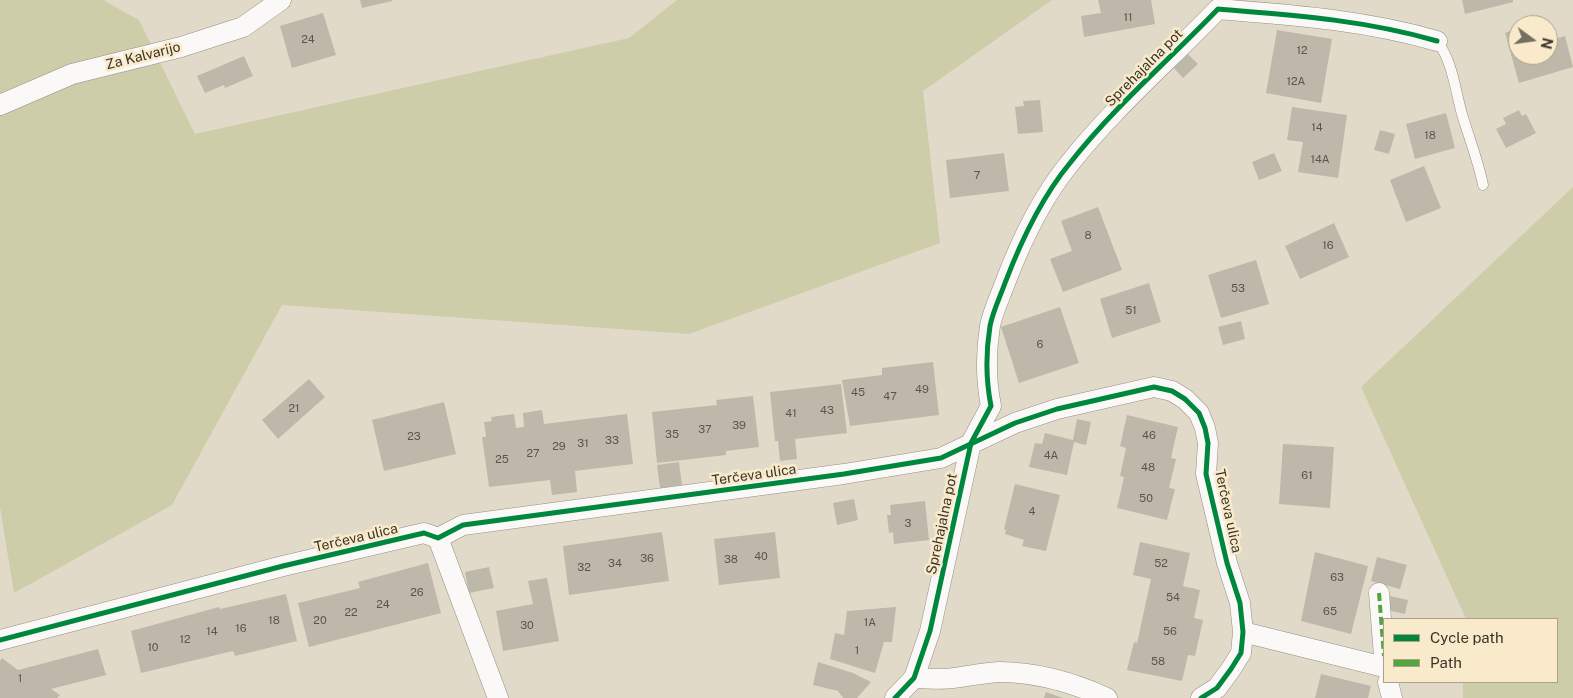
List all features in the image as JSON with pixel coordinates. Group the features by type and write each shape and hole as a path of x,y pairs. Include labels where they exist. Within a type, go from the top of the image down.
{"street":[{"name":"Za Kalvarijo","path":"0,105 72,74 181,47 243,27 281,0"},
{"name":"Sprehajalna pot","path":"895,698 914,678 930,631 971,443 991,406 988,363 990,326 1012,266 1035,215 1069,164 1111,116 1223,5 1315,16 1396,29 1437,42"},
{"name":"Terčeva ulica","path":"0,640 283,566 424,534 438,538 463,525 844,474 941,458 1015,423 1057,408 1154,387 1172,391 1186,399 1199,413 1205,428 1208,443 1206,474 1227,563 1240,603 1243,632 1241,653 1217,688 1201,698"},
{"path":"991,406 1015,423"},
{"path":"438,538 498,698"},
{"path":"1379,594 1383,644"},
{"path":"1243,632 1383,667"},
{"path":"914,678 952,678 975,673 1002,672 1070,683 1107,698"},
{"path":"1388,683 1392,698"}],"lane":[{"name":"Sprehajalna pot","path":"1437,42 1446,53 1462,114 1477,155 1483,184"}],"green space":[{"path":"0,0 103,0 139,20 195,134 629,38 677,0 1052,0 923,91 940,243 689,334 282,305 172,505 14,593 0,507"},
{"path":"1573,187 1573,698 1463,698 1463,683 1558,683 1558,618 1466,618 1361,387"}],"building":[{"path":"360,0 392,0 392,1 362,8"},
{"path":"1098,0 1151,0 1155,24 1084,37 1081,16 1101,13"},
{"path":"1462,0 1513,0 1513,2 1465,14"},
{"path":"323,13 336,55 292,68 280,26"},
{"path":"1277,30 1332,39 1321,103 1266,93"},
{"path":"1508,32 1508,44 1505,33"},
{"path":"1565,36 1573,67 1519,83 1514,65 1558,65 1558,38"},
{"path":"1188,54 1198,64 1183,78 1174,68"},
{"path":"244,56 253,76 225,88 224,85 205,93 197,76"},
{"path":"1040,100 1043,132 1018,134 1015,107 1024,106 1023,101"},
{"path":"1292,107 1347,115 1338,178 1298,172 1303,142 1287,140"},
{"path":"1519,110 1522,116 1526,114 1536,133 1506,148 1496,129 1506,124 1503,118"},
{"path":"1446,113 1455,148 1415,159 1406,124"},
{"path":"1380,130 1395,134 1389,154 1374,150"},
{"path":"1004,153 1009,191 950,198 946,160"},
{"path":"1274,153 1282,171 1259,180 1252,162"},
{"path":"1424,166 1441,208 1406,222 1390,180"},
{"path":"1098,207 1122,270 1063,292 1050,259 1072,251 1061,221"},
{"path":"1334,223 1349,257 1300,279 1285,246"},
{"path":"1256,260 1269,304 1221,318 1208,275"},
{"path":"1149,283 1161,322 1112,338 1100,299"},
{"path":"1060,307 1079,363 1019,383 1001,327"},
{"path":"1241,321 1245,339 1223,345 1218,327"},
{"path":"933,362 939,415 850,426 842,380 882,375 882,368"},
{"path":"309,379 325,397 278,439 262,420"},
{"path":"841,384 847,433 795,439 797,459 780,461 778,441 775,441 770,392"},
{"path":"753,396 759,447 726,451 726,455 657,463 652,412 717,405 716,400"},
{"path":"444,402 456,454 384,471 372,420"},
{"path":"542,410 544,424 627,414 633,464 575,471 577,492 552,495 550,480 489,487 482,437 486,437 484,422 492,421 491,417 514,414 516,428 524,427 523,413"},
{"path":"1127,415 1178,427 1171,458 1176,459 1169,488 1175,489 1167,520 1117,508 1124,477 1120,476 1126,448 1120,446"},
{"path":"1077,419 1091,422 1086,445 1074,442 1067,475 1029,467 1035,443 1042,444 1045,433 1073,440"},
{"path":"1283,444 1334,447 1330,508 1279,504"},
{"path":"679,462 682,485 660,488 657,465"},
{"path":"1015,484 1060,495 1046,551 1022,546 1024,540 1005,534 1006,530 1004,529"},
{"path":"854,499 858,520 837,525 833,503"},
{"path":"925,501 929,540 894,544 893,532 889,533 887,515 891,515 890,505"},
{"path":"662,532 669,581 569,595 563,546"},
{"path":"775,532 780,578 719,585 714,539"},
{"path":"1140,542 1190,553 1183,586 1200,590 1194,618 1203,620 1195,656 1188,655 1182,681 1127,670 1134,642 1137,643 1151,579 1133,575"},
{"path":"1315,552 1368,566 1351,634 1301,621"},
{"path":"1377,557 1407,565 1400,589 1371,581"},
{"path":"428,563 441,613 309,647 298,603 360,588 358,582"},
{"path":"489,567 494,588 469,593 465,572"},
{"path":"547,578 559,641 503,651 496,611 533,604 528,581"},
{"path":"286,594 297,641 235,656 233,651 141,673 131,631 219,607 220,609"},
{"path":"1390,596 1408,600 1405,614 1386,610"},
{"path":"896,607 892,642 884,642 875,673 830,659 835,633 844,635 847,611"},
{"path":"98,649 106,675 51,689 60,695 57,698 0,698 0,661 2,658 18,670"},
{"path":"818,662 853,673 871,682 857,698 843,698 838,691 813,685"},
{"path":"1321,674 1371,686 1368,698 1315,698"},
{"path":"1046,692 1063,698 1044,698"}],"marked path":[{"path":"1379,593 1383,643"}],"cycle path":[{"path":"895,698 914,678 930,631 971,443 991,406 987,376 987,356 990,326 995,309 1018,251 1041,205 1060,176 1087,142 1123,103 1218,9 1356,23 1437,41"},
{"path":"0,640 283,566 424,533 438,538 463,525 844,474 941,458 1015,423 1057,409 1154,387 1172,391 1185,399 1199,413 1205,428 1208,443 1206,474 1227,563 1240,603 1243,632 1241,653 1217,688 1201,698"}]}
